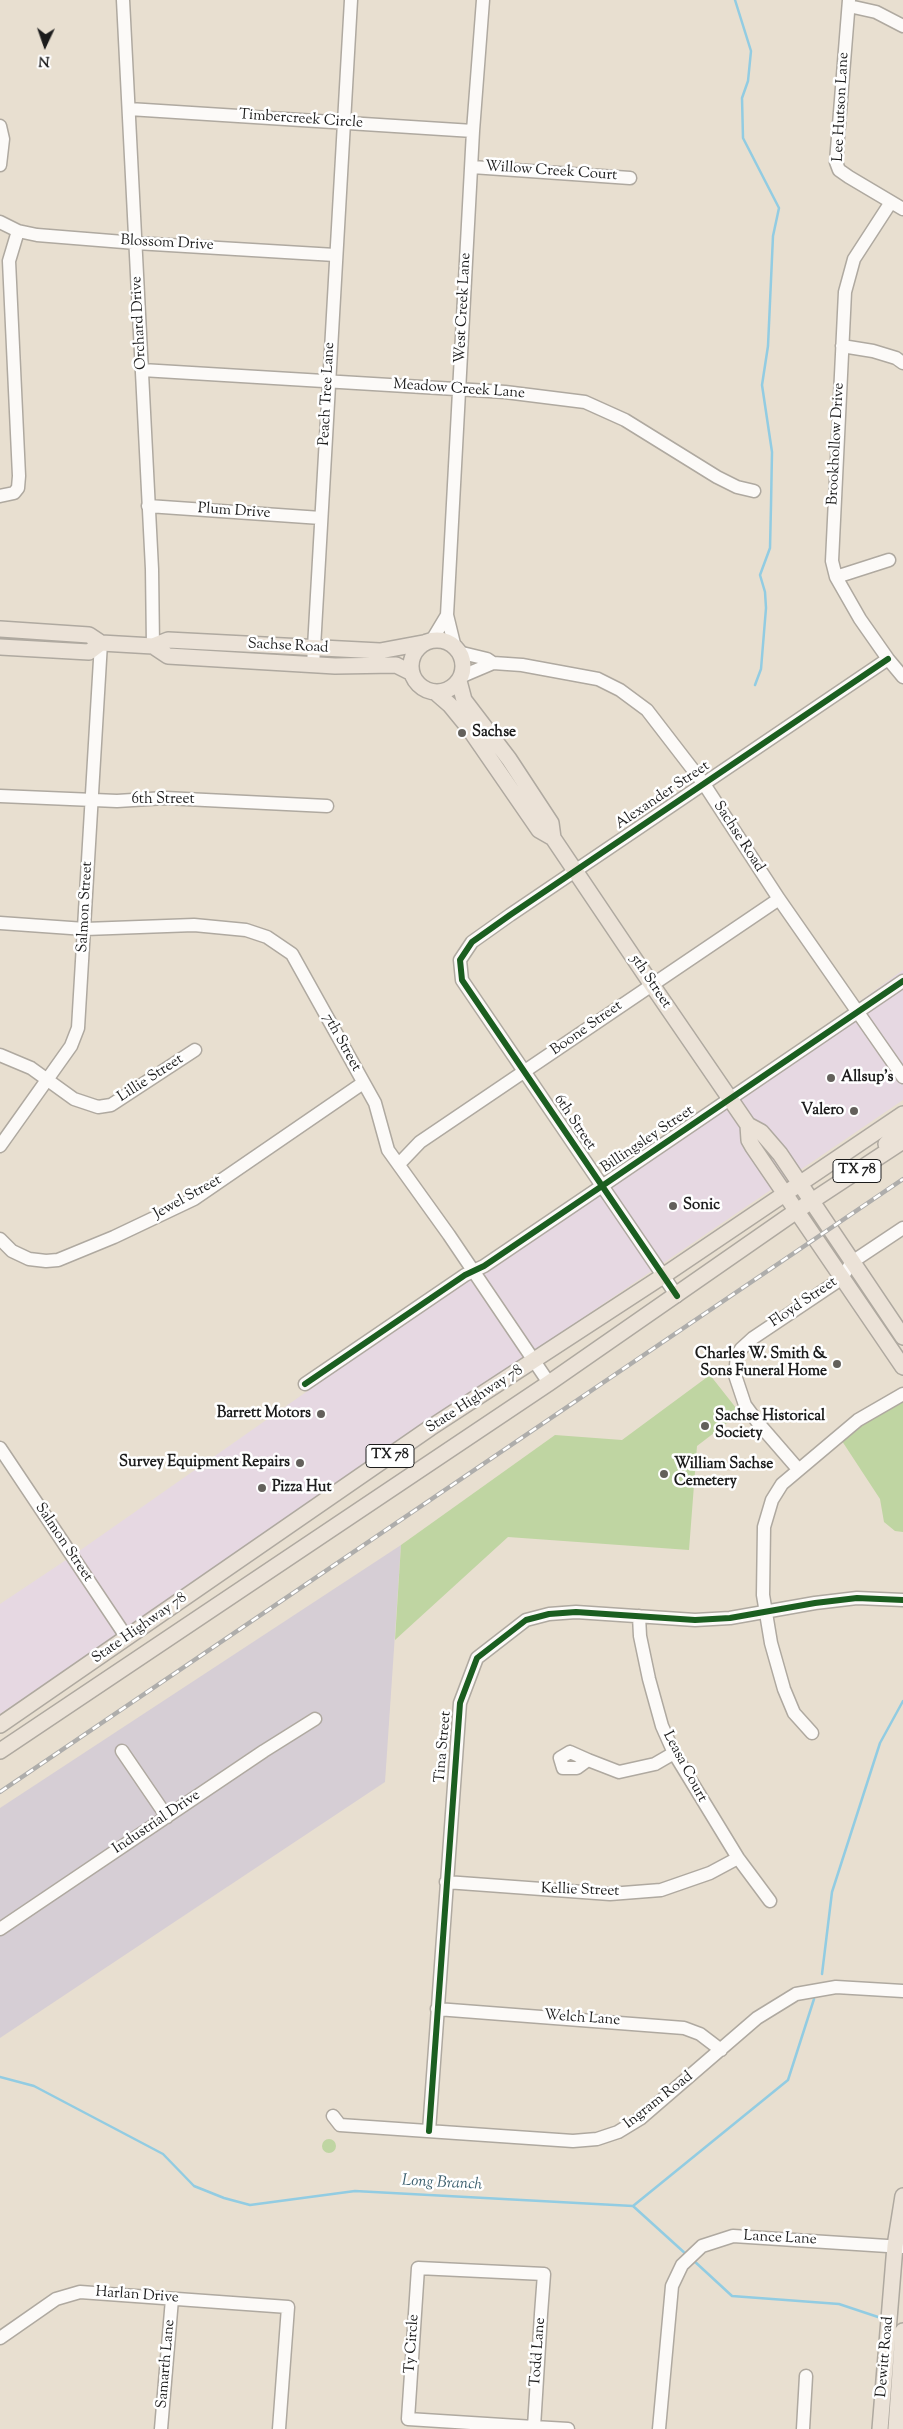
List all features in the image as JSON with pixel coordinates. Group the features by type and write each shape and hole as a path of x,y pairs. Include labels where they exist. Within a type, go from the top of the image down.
{"main road":[{"name":"Sachse Road","path":"0,630 90,635 101,643 153,646 168,640 380,651 428,642"},
{"path":"428,642 449,643 457,650 459,679 453,686 435,692 422,686 412,673 413,656 428,642"},
{"name":"Sachse Road","path":"0,646 89,652 101,643"},
{"name":"Sachse Road","path":"153,646 168,656 313,665 395,665 412,673"},
{"name":"5th Street","path":"459,679 464,700 509,759 551,823 553,838 575,871 748,1125 761,1132 780,1154 903,1337"},
{"name":"5th Street","path":"435,692 450,705 468,727 539,830 553,838"},
{"name":"State Highway 78","path":"0,1725 430,1428 534,1362 903,1114"},
{"name":"5th Street","path":"748,1125 749,1140 753,1147 795,1212 903,1367"},
{"path":"884,1153 886,1142 903,1128"},
{"name":"State Highway 78","path":"0,1751 549,1383 677,1296 811,1201 903,1141"},
{"path":"857,1301 872,1291"},
{"path":"430,1428 444,1452"},
{"name":"Dewitt Road","path":"880,2429 885,2357 899,2246 903,2196"},
{"name":"Dewitt Road","path":"896,2429 903,2331"}],"street":[{"name":"Orchard Drive","path":"123,0 154,628 153,646"},
{"name":"Peach Tree Lane","path":"313,665 351,0"},
{"name":"West Creek Lane","path":"457,650 447,615 473,131 483,0"},
{"path":"849,3 876,12 903,26"},
{"name":"Lee Hutson Lane","path":"849,3 836,162 839,170 903,209"},
{"name":"Timbercreek Circle","path":"129,109 473,131"},
{"path":"0,126 3,139 0,165"},
{"name":"Willow Creek Court","path":"472,167 630,178"},
{"name":"Brookhollow Drive","path":"891,202 854,259 846,292 832,561 836,577 888,660 903,677"},
{"name":"Blossom Drive","path":"0,222 18,231 37,235 335,255"},
{"path":"0,496 14,493 18,488 9,261 18,231"},
{"path":"842,346 873,351 896,358 903,363"},
{"name":"Meadow Creek Lane","path":"142,370 505,392 586,402 626,420 717,477 737,487 754,491"},
{"name":"Plum Drive","path":"148,506 321,518"},
{"path":"836,577 889,560"},
{"name":"West Creek Lane","path":"428,642 447,615"},
{"name":"Salmon Street","path":"0,1146 71,1046 78,1028 101,643"},
{"name":"Sachse Road","path":"457,650 493,663 522,665 598,678 620,690 647,710 704,784 779,899 903,1077"},
{"name":"Alexander Street","path":"460,960 472,942 888,660"},
{"name":"Sachse Road","path":"459,679 493,663"},
{"name":"6th Street","path":"0,796 92,800 165,798 327,806"},
{"name":"Boone Street","path":"399,1164 420,1142 779,899"},
{"name":"7th Street","path":"0,923 85,929 194,925 246,930 267,937 292,954 375,1103 388,1150 549,1383"},
{"name":"6th Street","path":"460,960 462,980 677,1296"},
{"name":"Billingsley Street","path":"305,1384 602,1186 903,981"},
{"name":"Lillie Street","path":"0,1055 31,1068 74,1099 90,1106 111,1106 195,1050"},
{"name":"Jewel Street","path":"0,1240 12,1251 29,1259 46,1261 58,1260 114,1237 194,1198 363,1083"},
{"name":"Floyd Street","path":"798,1469 745,1405 736,1382 734,1365 741,1349 753,1338 842,1279 852,1262 903,1228"},
{"path":"812,1733 794,1713 784,1689 771,1643 763,1595 764,1527 772,1500 782,1484 858,1420 903,1394"},
{"name":"Salmon Street","path":"0,1448 127,1638"},
{"name":"Tina Street","path":"429,2131 460,1703 478,1658 526,1620 550,1614 576,1612 695,1620 730,1618 815,1603 857,1598 903,1600"},
{"name":"Leasa Court","path":"639,1616 640,1636 649,1679 662,1726 674,1753 738,1858 770,1901"},
{"name":"Industrial Drive","path":"0,1929 293,1731 315,1719"},
{"path":"122,1751 167,1817"},
{"path":"588,1760 619,1772 655,1764 674,1753"},
{"name":"Kellie Street","path":"446,1882 610,1894 627,1893 661,1890 682,1884 710,1873 738,1858"},
{"name":"Ingram Road","path":"333,2116 340,2125 573,2141 597,2139 618,2132 641,2118 757,2018 796,1994 815,1989 836,1987 903,1991"},
{"name":"Welch Lane","path":"437,2009 684,2028 700,2034 721,2050"},
{"name":"Lance Lane","path":"659,2429 672,2286 682,2264 702,2246 733,2236 899,2246"},
{"name":"Ty Circle","path":"534,2428 408,2419 418,2268 544,2274"},
{"name":"Todd Lane","path":"534,2428 544,2274"},
{"name":"Harlan Drive","path":"0,2338 56,2299 80,2292 288,2307 279,2429"},
{"name":"Samarth Lane","path":"161,2429 172,2299"},
{"path":"885,2357 902,2357"},
{"path":"803,2429 806,2376"},
{"path":"534,2428 568,2429"}],"shaded area":[{"path":"903,970 903,1100 0,1714 0,1604 72,1556 726,1098"},
{"path":"401,1545 385,1782 0,2038 0,1808"}],"green space":[{"path":"710,1375 740,1413 697,1446 689,1550 508,1537 395,1640 401,1545 555,1435 622,1440"},
{"path":"903,1400 903,1532 895,1531 884,1522 880,1499 842,1441 859,1424"},
{"path":"326,2139 332,2139 336,2146 332,2153 326,2153 322,2149 322,2143"}],"waterway":[{"path":"735,0 751,51 748,81 742,98 743,138 779,208 773,236 768,346 762,385 772,452 770,548 760,575 765,592 766,608 761,669 755,685"},
{"path":"822,1974 832,1892 880,1743 903,1701"},
{"name":"Long Branch","path":"0,2077 34,2086 163,2154 194,2186 224,2198 250,2205 355,2191 633,2206 788,2080 814,1999"},
{"path":"633,2206 687,2255"},
{"path":"693,2260 732,2296 839,2304 878,2317"}],"railway":[{"path":"0,1792 903,1179"}],"cycle path":[{"path":"677,1296 462,980 460,960 472,942 510,915 888,659"},
{"path":"305,1384 465,1275 484,1266 903,981"},
{"path":"429,2131 460,1703 477,1658 526,1620 549,1614 576,1612 695,1620 730,1618 815,1603 857,1598 903,1600"}],"place":[{"name":"Sachse","path":"462,733"},
{"name":"Allsup's","path":"831,1078"},
{"name":"Valero","path":"854,1111"},
{"name":"Sonic","path":"673,1206"},
{"name":"Charles W. Smith & Sons Funeral Home","path":"837,1364"},
{"name":"Barrett Motors","path":"321,1414"},
{"name":"Sachse Historical Society","path":"705,1426"},
{"name":"Survey Equipment Repairs","path":"300,1463"},
{"name":"William Sachse Cemetery","path":"664,1474"},
{"name":"Pizza Hut","path":"262,1488"}]}
